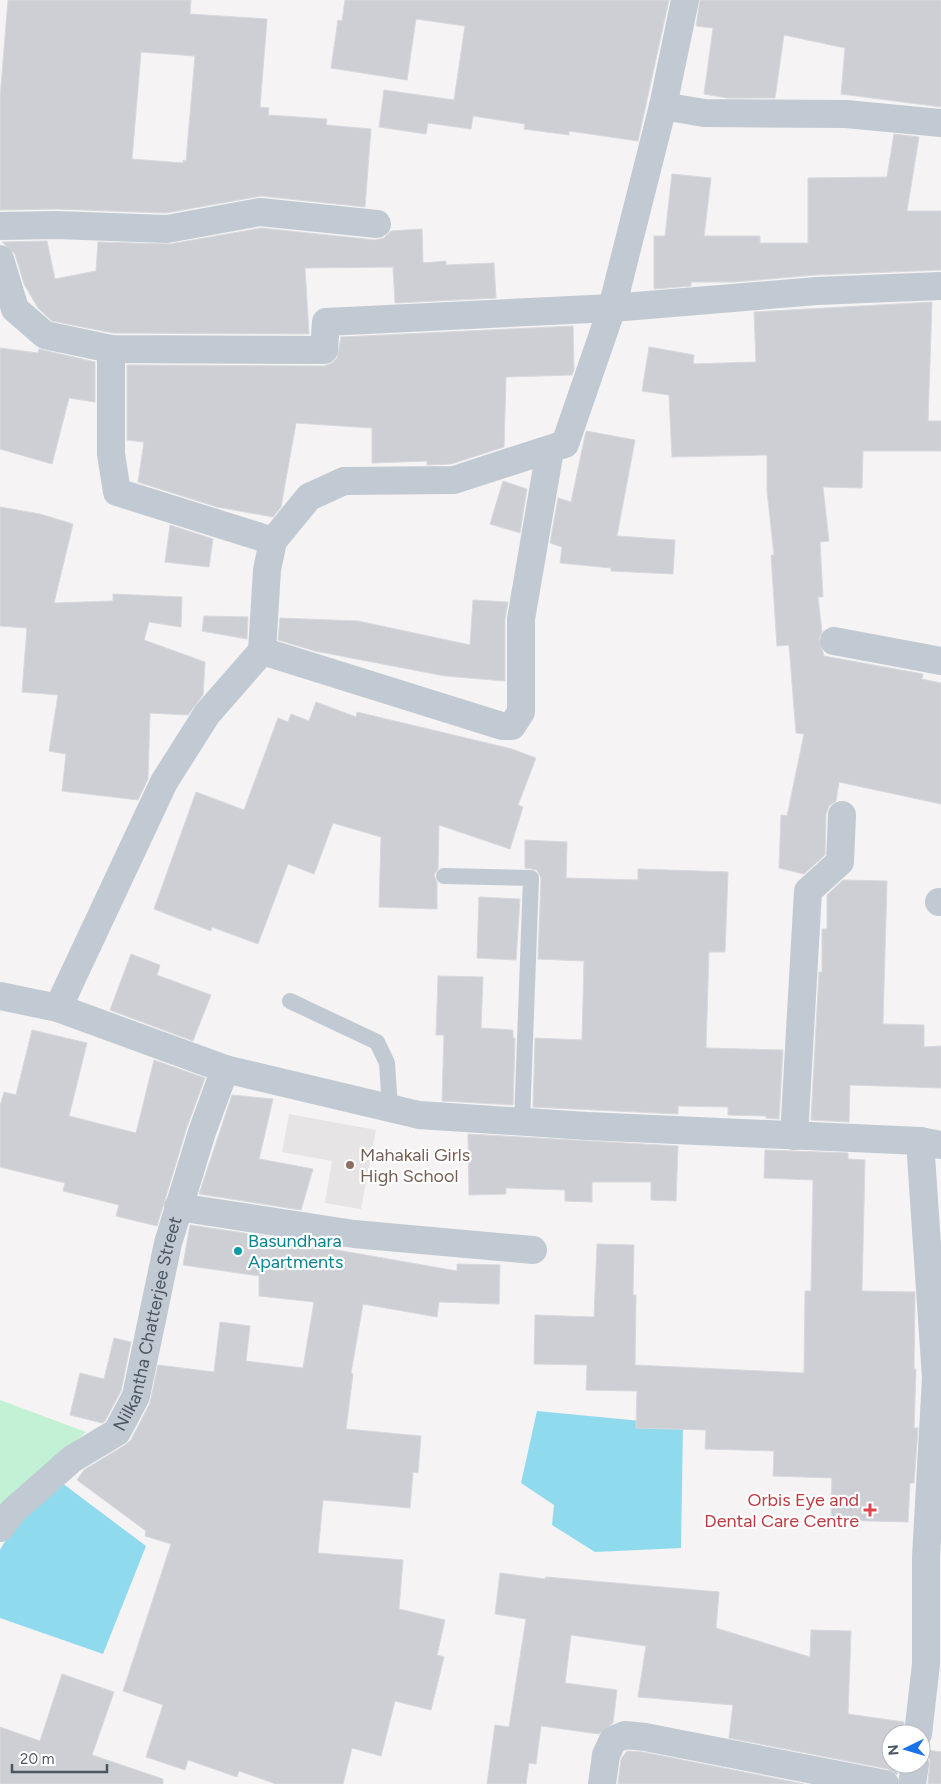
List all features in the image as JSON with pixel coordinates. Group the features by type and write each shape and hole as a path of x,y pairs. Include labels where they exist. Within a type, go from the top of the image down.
{"street":[{"path":"58,1008 164,782 207,714 262,651 267,570 273,541 309,497 344,481 454,480 566,444 612,308 663,106 685,0"},
{"path":"663,106 704,113 846,114 941,123"},
{"path":"0,226 56,225 167,229 260,212 377,224"},
{"path":"0,259 15,309 45,335 111,349 324,350 326,322 612,308 817,291 941,286"},
{"path":"111,349 111,454 118,492 273,541"},
{"path":"262,651 502,726 512,726 520,712 521,619 550,450"},
{"path":"834,641 941,660"},
{"path":"794,1136 808,891 840,862 842,815"},
{"path":"0,996 58,1008 225,1069 419,1115 931,1143 937,1458 926,1556 926,1664 919,1724"},
{"name":"Nilkantha Chatterjee Street","path":"0,1528 12,1510 72,1459 118,1432 136,1396 168,1243 202,1132 225,1069"},
{"path":"178,1207 354,1234 533,1250"},
{"path":"602,1784 606,1755 613,1740 625,1735 645,1737 885,1784"}],"lane":[{"path":"444,876 531,878 522,1122"},
{"path":"290,1001 377,1042 388,1064 390,1108"}],"shaded area":[{"name":"Mahakali Girls High School","path":"289,1114 376,1130 361,1209 325,1203 332,1161 282,1152"}],"green space":[{"path":"0,1400 86,1432 7,1499 0,1510"}],"water":[{"path":"537,1411 683,1425 681,1548 595,1552 552,1525 554,1505 521,1483"},
{"path":"46,1471 146,1546 103,1654 0,1618 0,1550"}],"building":[{"path":"8,0 191,0 190,14 267,19 260,107 269,108 268,115 327,119 326,125 371,129 365,207 261,196 166,213 57,209 0,210 0,98","holes":["141,52 195,56 186,161 183,160 183,163 132,159"]},
{"path":"345,0 669,0 638,141 569,131 569,135 524,129 525,124 473,116 471,129 428,123 426,134 379,127 384,90 454,100 465,26 416,19 407,80 331,68 338,20 342,21"},
{"path":"700,0 941,0 941,107 841,94 845,48 784,35 775,98 727,98 704,94 713,28 696,26"},
{"path":"894,134 919,137 907,211 941,211 941,270 816,275 734,282 691,282 691,286 654,289 654,236 665,236 672,174 711,178 704,236 760,236 760,243 808,243 808,178 887,177"},
{"path":"261,228 375,240 384,238 391,231 422,229 423,263 446,261 446,265 494,263 496,298 395,303 393,267 305,268 309,334 113,333 52,321 38,308 24,284 15,254 2,242 47,241 55,279 96,271 98,242 170,244"},
{"path":"932,302 928,421 941,421 941,451 863,451 862,488 823,487 829,541 820,542 823,597 818,597 822,632 819,639 824,656 923,674 922,679 941,683 941,804 839,782 836,801 829,806 826,814 825,855 804,874 779,868 781,815 787,816 804,734 796,733 789,645 777,646 771,555 774,555 767,491 767,455 672,457 669,395 642,391 649,347 694,355 693,364 756,362 754,312"},
{"path":"573,326 574,370 572,375 506,377 504,447 451,464 427,465 427,461 372,463 372,428 296,423 281,507 273,517 217,507 138,482 144,442 127,440 127,365 324,366 332,363 337,358 341,337"},
{"path":"0,348 38,353 39,349 95,362 95,402 69,398 52,464 0,449"},
{"path":"586,431 635,440 617,536 675,540 673,574 611,571 611,568 560,563 562,547 550,543 558,498 571,502"},
{"path":"503,481 527,489 520,533 490,524"},
{"path":"0,507 40,514 73,524 54,603 113,601 113,594 182,597 181,627 149,622 144,640 205,662 203,695 188,715 150,713 148,779 138,800 62,791 66,754 49,751 58,695 22,692 27,628 0,626"},
{"path":"170,525 213,539 209,567 165,562"},
{"path":"473,600 508,602 505,619 505,681 445,676 315,651 278,640 280,618 358,621 470,645"},
{"path":"204,616 248,617 247,639 202,631"},
{"path":"316,702 356,717 357,712 512,749 536,758 518,805 523,807 510,849 439,825 438,869 434,875 437,883 437,909 379,907 381,837 333,823 314,874 288,864 258,944 212,927 211,931 154,909 196,792 244,810 278,718 288,722 291,714 309,721"},
{"path":"525,840 567,842 566,878 638,880 638,869 728,872 725,952 709,952 706,1048 783,1050 779,1119 766,1118 766,1116 728,1115 728,1107 678,1106 678,1114 533,1107 535,1038 582,1040 584,961 538,959 541,878 537,870 525,868"},
{"path":"843,880 887,881 883,1024 924,1025 924,1047 941,1046 941,1088 850,1085 849,1122 811,1120 819,972 822,972 822,929 827,929 827,895"},
{"path":"479,897 520,899 516,960 477,958"},
{"path":"131,954 160,965 157,975 211,995 193,1041 110,1010"},
{"path":"438,976 483,977 481,1028 513,1030 513,1038 515,1038 513,1105 442,1101 444,1035 436,1035"},
{"path":"32,1030 87,1043 69,1116 136,1133 154,1060 205,1078 187,1127 157,1226 116,1216 119,1205 63,1191 65,1183 0,1167 0,1106 4,1092 16,1095"},
{"path":"232,1095 273,1099 259,1159 313,1169 301,1210 199,1194"},
{"path":"468,1134 678,1146 676,1201 651,1200 651,1182 592,1182 592,1202 565,1201 565,1190 506,1188 506,1194 469,1195"},
{"path":"765,1150 848,1153 848,1159 865,1160 862,1291 915,1292 914,1369 916,1369 914,1428 918,1428 914,1483 910,1483 908,1522 831,1520 832,1478 773,1476 774,1451 705,1449 706,1430 636,1428 637,1391 586,1390 587,1365 534,1364 535,1315 594,1317 597,1244 634,1245 633,1295 636,1295 635,1365 804,1373 805,1291 811,1291 813,1180 764,1178"},
{"path":"190,1225 291,1240 291,1242 457,1271 457,1264 500,1265 499,1304 439,1302 437,1317 363,1304 351,1373 353,1374 346,1429 421,1436 418,1473 413,1472 410,1508 323,1500 318,1553 403,1560 399,1609 445,1620 437,1655 444,1657 431,1710 395,1701 381,1756 352,1748 343,1784 276,1784 239,1771 237,1777 188,1760 185,1770 146,1757 163,1705 123,1691 171,1544 145,1536 146,1531 77,1480 84,1470 131,1440 150,1403 158,1365 214,1372 220,1322 250,1326 246,1361 303,1368 314,1302 259,1296 259,1276 183,1265"},
{"path":"114,1338 131,1342 121,1391 105,1421 102,1423 70,1415 80,1373 104,1379"},
{"path":"500,1573 545,1579 546,1577 719,1592 716,1628 810,1657 811,1630 851,1631 848,1714 904,1722 904,1724 881,1724 881,1768 729,1738 733,1705 638,1697 646,1646 571,1635 565,1683 617,1690 613,1723 599,1734 541,1726 536,1764 529,1763 526,1784 487,1784 495,1725 509,1727 526,1619 495,1614"},
{"path":"62,1674 114,1692 92,1755 163,1779 163,1784 0,1784 0,1727 40,1741"},
{"path":"931,1750 941,1752 941,1784 928,1784 929,1774 931,1774"},
{"path":"627,1751 643,1752 804,1784 618,1784 621,1759"}],"place":[{"name":"Mahakali Girls High School","path":"350,1165"},
{"name":"Basundhara Apartments","path":"238,1251"},
{"name":"Orbis Eye and Dental Care Centre","path":"870,1510"}]}
